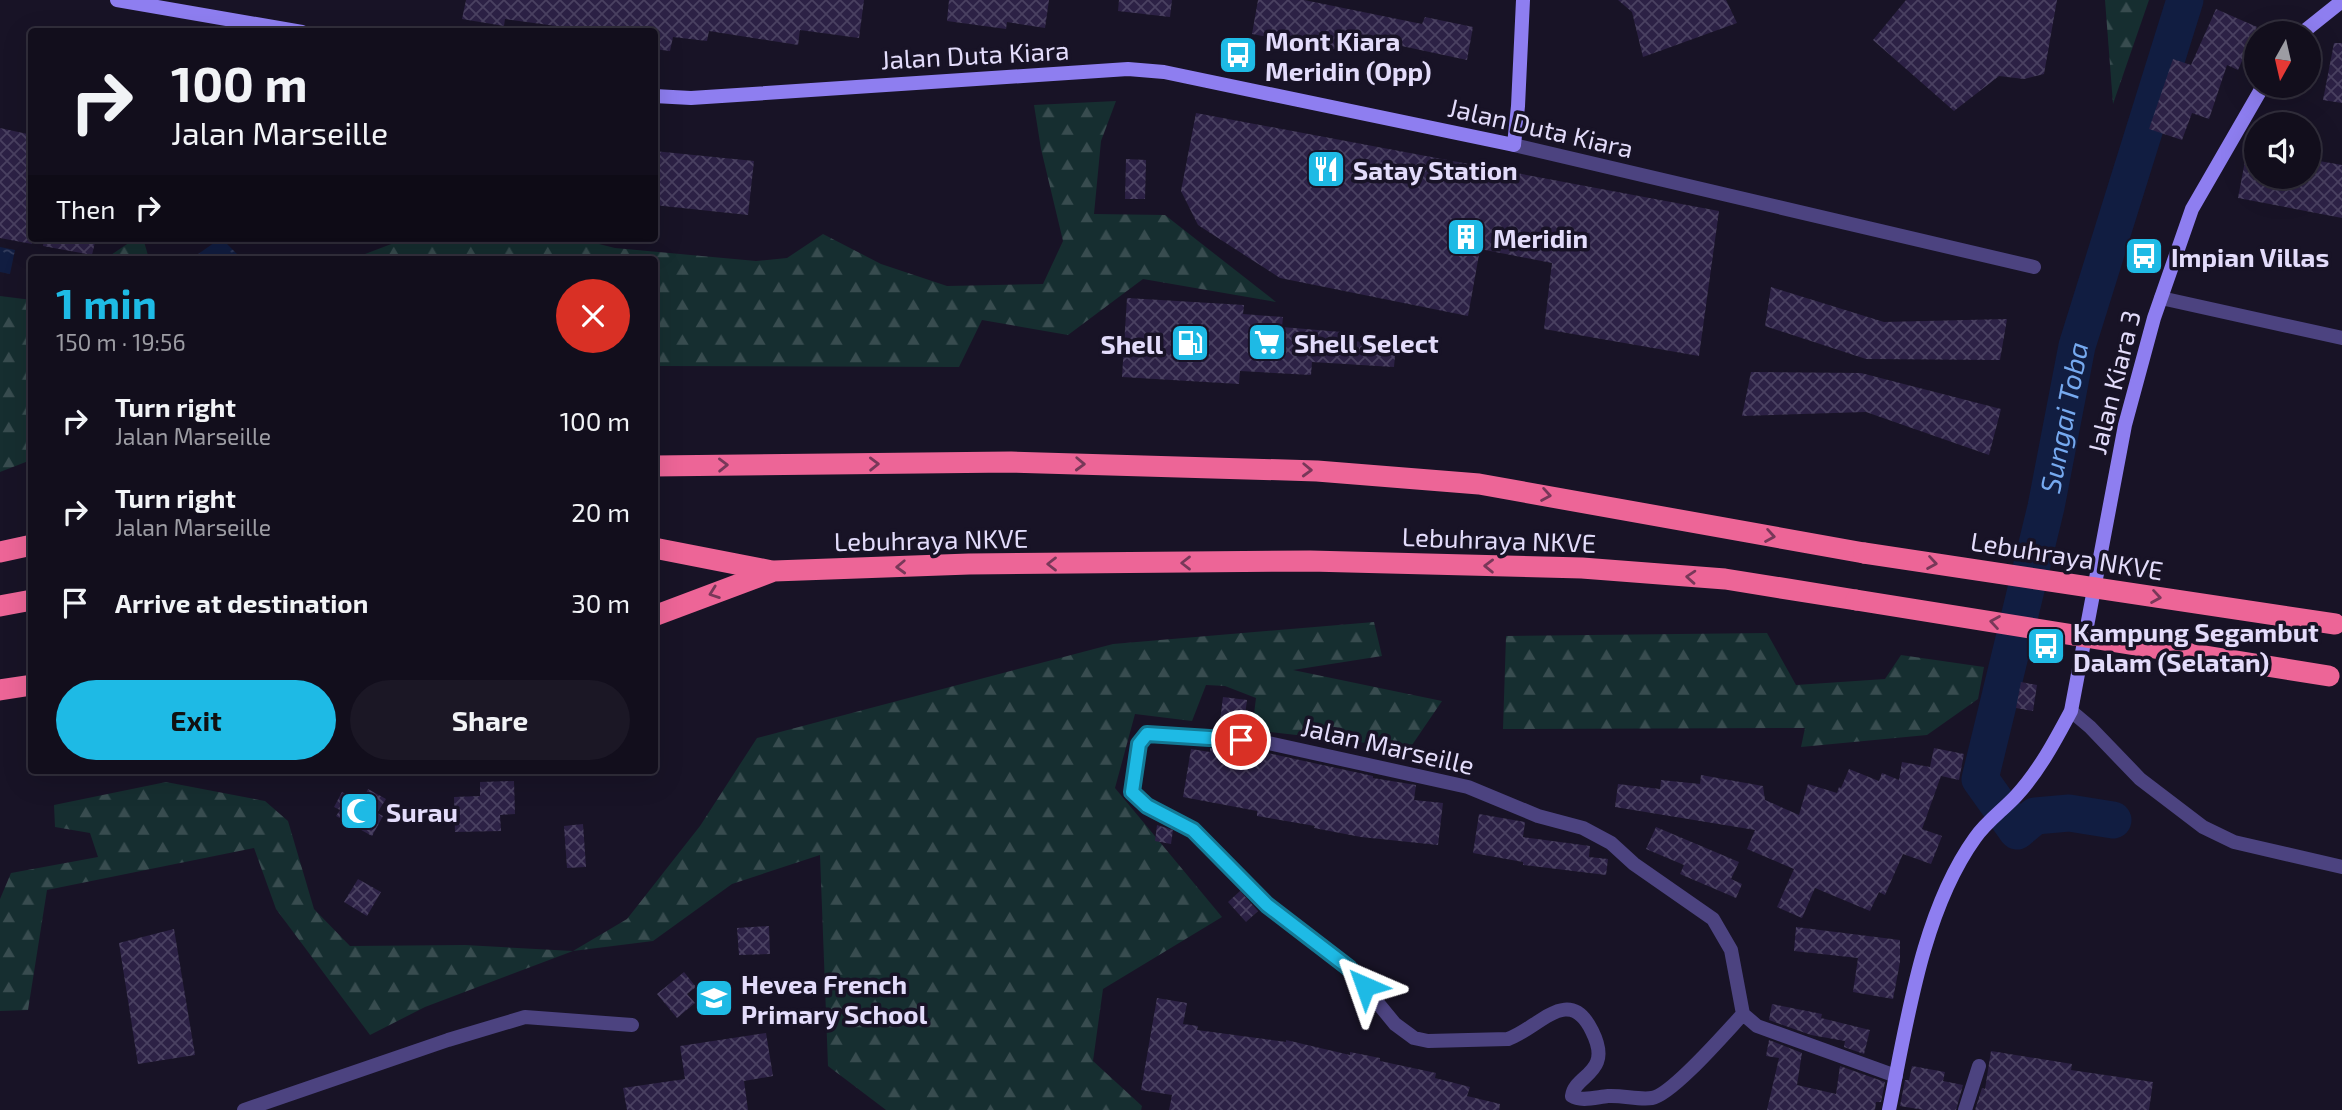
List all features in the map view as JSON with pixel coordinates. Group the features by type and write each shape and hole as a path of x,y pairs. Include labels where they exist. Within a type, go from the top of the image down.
{"highway":[{"name":"Lebuhraya NKVE","path":"658,466 1011,462 1317,471 1479,484 1864,553 2339,625"},
{"path":"0,552 28,546"},
{"path":"658,549 774,571"},
{"name":"Lebuhraya NKVE","path":"658,614 774,571 969,564 1310,561 1582,568 1725,579 2335,677"},
{"path":"0,606 28,601"},
{"path":"0,690 28,686"}],"main road":[{"path":"117,0 279,28"},
{"path":"1514,145 1522,0"},
{"path":"2317,21 2342,1"},
{"name":"Jalan Duta Kiara","path":"658,96 691,97 1128,69 1164,72 1514,145"},
{"name":"Jalan Kiara 3","path":"1889,1110 1914,988 1929,934 1954,873 1976,836 2017,795 2049,752 2071,711 2124,425 2161,298 2192,209 2256,98"}],"street":[{"name":"Jalan Duta Kiara","path":"1514,145 2034,267"},
{"path":"2161,298 2342,338"},
{"path":"2071,711 2140,779 2203,827 2234,842 2342,867"},
{"name":"Jalan Marseille","path":"1147,734 1264,741 1468,787 1538,816 1583,828 1611,843 1634,864 1713,919 1731,950 1743,1014 1681,1078 1662,1095 1651,1098 1613,1096 1578,1099 1572,1096 1573,1089 1596,1066 1598,1058 1597,1042 1586,1019 1573,1010 1550,1013 1520,1035 1508,1040 1429,1041 1414,1038 1395,1024 1349,968 1267,905 1193,830 1147,806 1132,792 1139,744 1147,734"},
{"path":"1743,1014 1757,1026 1896,1076"},
{"path":"244,1110 448,1040 525,1017 632,1025"},
{"path":"1965,1110 1979,1066"}],"green space":[{"path":"2105,0 2149,0 2113,104"},
{"path":"1116,101 1101,141 1094,214 1165,215 1276,302 1143,279 1068,335 982,320 959,367 658,366 658,256 360,256 397,242 591,242 615,248 756,261 787,258 823,234 881,264 947,286 1043,284 1063,241 1041,149 1034,105"},
{"path":"130,242 144,242 148,256 109,256"},
{"path":"0,296 28,300 28,461 0,472"},
{"path":"1374,622 1382,656 1293,670 1442,701 1410,748 1252,730 1256,698 1225,686 1206,685 1192,721 1135,714 1115,788 1222,917 1103,989 1093,1061 1142,1106 1141,1110 886,1110 828,1066 820,855 732,884 653,941 573,951 627,919 700,826 757,738 1113,644"},
{"path":"1767,633 1796,685 1885,679 1901,655 1984,667 1978,699 1927,735 1801,747 1805,728 1503,729 1506,636"},
{"path":"166,782 265,801 288,821 314,909 350,946 465,945 573,951 425,1007 370,1035 276,909 254,848 47,890 28,1010 0,1011 0,899 11,873 98,857 90,833 55,827 54,805"}],"water":[{"path":"215,242 225,242 239,256 195,256"},
{"path":"0,247 15,250 10,274 0,272"}],"building":[{"path":"466,0 864,0 859,38 800,30 798,45 709,31 707,41 673,37 670,51 658,50 658,28 571,28 505,19 504,26 462,19"},
{"path":"949,0 1049,0 1045,28 1007,22 1006,29 947,21"},
{"path":"1119,0 1172,0 1170,17 1118,11"},
{"path":"1258,0 1304,0 1422,24 1425,17 1473,27 1467,60 1341,33 1338,50 1252,34"},
{"path":"1618,0 1726,0 1737,23 1643,57 1632,12"},
{"path":"1906,0 2057,0 2044,74 2024,79 1999,76 1954,111 1873,40"},
{"path":"2216,9 2244,21 2244,56 2238,70 2227,65 2209,119 2192,113 2182,140 2149,129 2173,59 2191,65"},
{"path":"2334,43 2342,43 2342,103 2323,100"},
{"name":"Meridin","path":"1196,113 1719,211 1699,356 1544,329 1552,263 1480,249 1468,316 1280,278 1198,225 1181,191"},
{"path":"0,128 28,134 28,242 32,244 0,238"},
{"path":"658,151 754,161 748,215 658,205"},
{"path":"1126,159 1146,160 1145,199 1125,199"},
{"path":"2321,161 2342,165 2342,218 2238,198 2244,166 2244,189 2321,189"},
{"path":"44,242 95,242 92,255 43,246"},
{"path":"1771,287 1884,322 2007,319 2000,360 1866,359 1765,326"},
{"name":"Shell","path":"1127,298 1244,305 1243,314 1283,317 1282,327 1353,333 1353,341 1396,345 1394,367 1312,362 1311,375 1240,371 1239,384 1122,377"},
{"path":"1751,372 1861,373 2001,409 1989,455 1866,412 1742,416"},
{"path":"2021,682 2037,685 2033,711 2016,708"},
{"path":"1223,697 1247,700 1243,731 1219,729"},
{"path":"1210,748 1263,752 1373,778 1416,785 1414,800 1443,803 1438,845 1361,837 1257,816 1257,811 1183,797 1191,749 1210,752"},
{"path":"1934,748 1964,754 1959,780 1941,776 1922,829 1942,836 1931,864 1903,854 1885,895 1879,892 1870,911 1815,888 1802,918 1777,907 1794,869 1747,849 1755,830 1615,807 1618,784 1660,789 1661,780 1700,784 1701,775 1763,786 1765,800 1799,815 1808,784 1837,793 1849,769 1879,781 1882,773 1899,780 1902,762 1930,767"},
{"path":"514,781 515,814 500,815 501,831 455,832 454,797 480,796 480,782"},
{"name":"Surau","path":"368,789 386,799 377,813 383,816 372,836 336,816 340,810 334,807 342,792 361,803"},
{"path":"1479,814 1525,822 1523,837 1590,846 1589,857 1608,859 1606,875 1523,865 1523,862 1473,853"},
{"path":"583,824 586,867 567,868 564,826"},
{"path":"1157,825 1173,830 1171,844 1155,841"},
{"path":"1656,827 1739,862 1731,879 1742,884 1736,898 1680,874 1684,865 1646,849"},
{"path":"358,879 381,892 367,916 344,902"},
{"path":"1240,891 1258,911 1246,922 1228,902"},
{"path":"769,926 770,954 739,955 737,928"},
{"path":"1796,927 1900,940 1900,962 1893,999 1853,992 1858,958 1794,951"},
{"path":"174,929 195,1055 138,1064 119,943"},
{"path":"684,972 696,987 687,994 695,1003 677,1018 657,994"},
{"path":"1157,998 1187,1003 1183,1024 1198,1026 1197,1030 1286,1040 1350,1055 1350,1052 1380,1058 1380,1061 1436,1073 1435,1078 1470,1087 1467,1096 1500,1104 1499,1110 1169,1110 1172,1095 1141,1090"},
{"path":"1772,1004 1822,1014 1821,1018 1870,1030 1864,1054 1844,1047 1845,1041 1811,1035 1769,1020"},
{"path":"766,1033 773,1076 744,1081 748,1110 627,1110 623,1088 685,1079 680,1046"},
{"path":"1769,1040 1802,1053 1797,1085 1836,1094 1840,1066 1885,1082 1881,1102 1876,1102 1875,1110 1767,1110 1779,1058 1766,1056"},
{"path":"1991,1051 2072,1064 2071,1070 2153,1082 2149,1110 1975,1110 1982,1088 1985,1089"},
{"path":"1912,1066 1945,1072 1943,1081 1963,1085 1956,1110 1924,1110 1900,1106 1905,1080 1909,1080"}],"waterway":[{"name":"Sungai Toba","path":"2113,820 2069,813 2035,816 2017,831 1980,779 2046,507 2077,346 2185,0"}],"place":[{"name":"Mont Kiara Meridin (Opp)","path":"1238,55"},
{"name":"Satay Station","path":"1326,169"},
{"name":"Meridin","path":"1466,237"},
{"name":"Impian Villas","path":"2144,256"},
{"name":"Shell Select","path":"1267,342"},
{"name":"Shell","path":"1190,343"},
{"name":"Kampung Segambut Dalam (Selatan)","path":"2046,646"},
{"name":"Surau","path":"359,811"},
{"name":"Hevea French Primary School","path":"714,998"}],"route":[{"path":"1241,740 1147,734 1139,744 1132,792 1147,806 1193,830 1267,905 1349,968 1365,986"}]}
